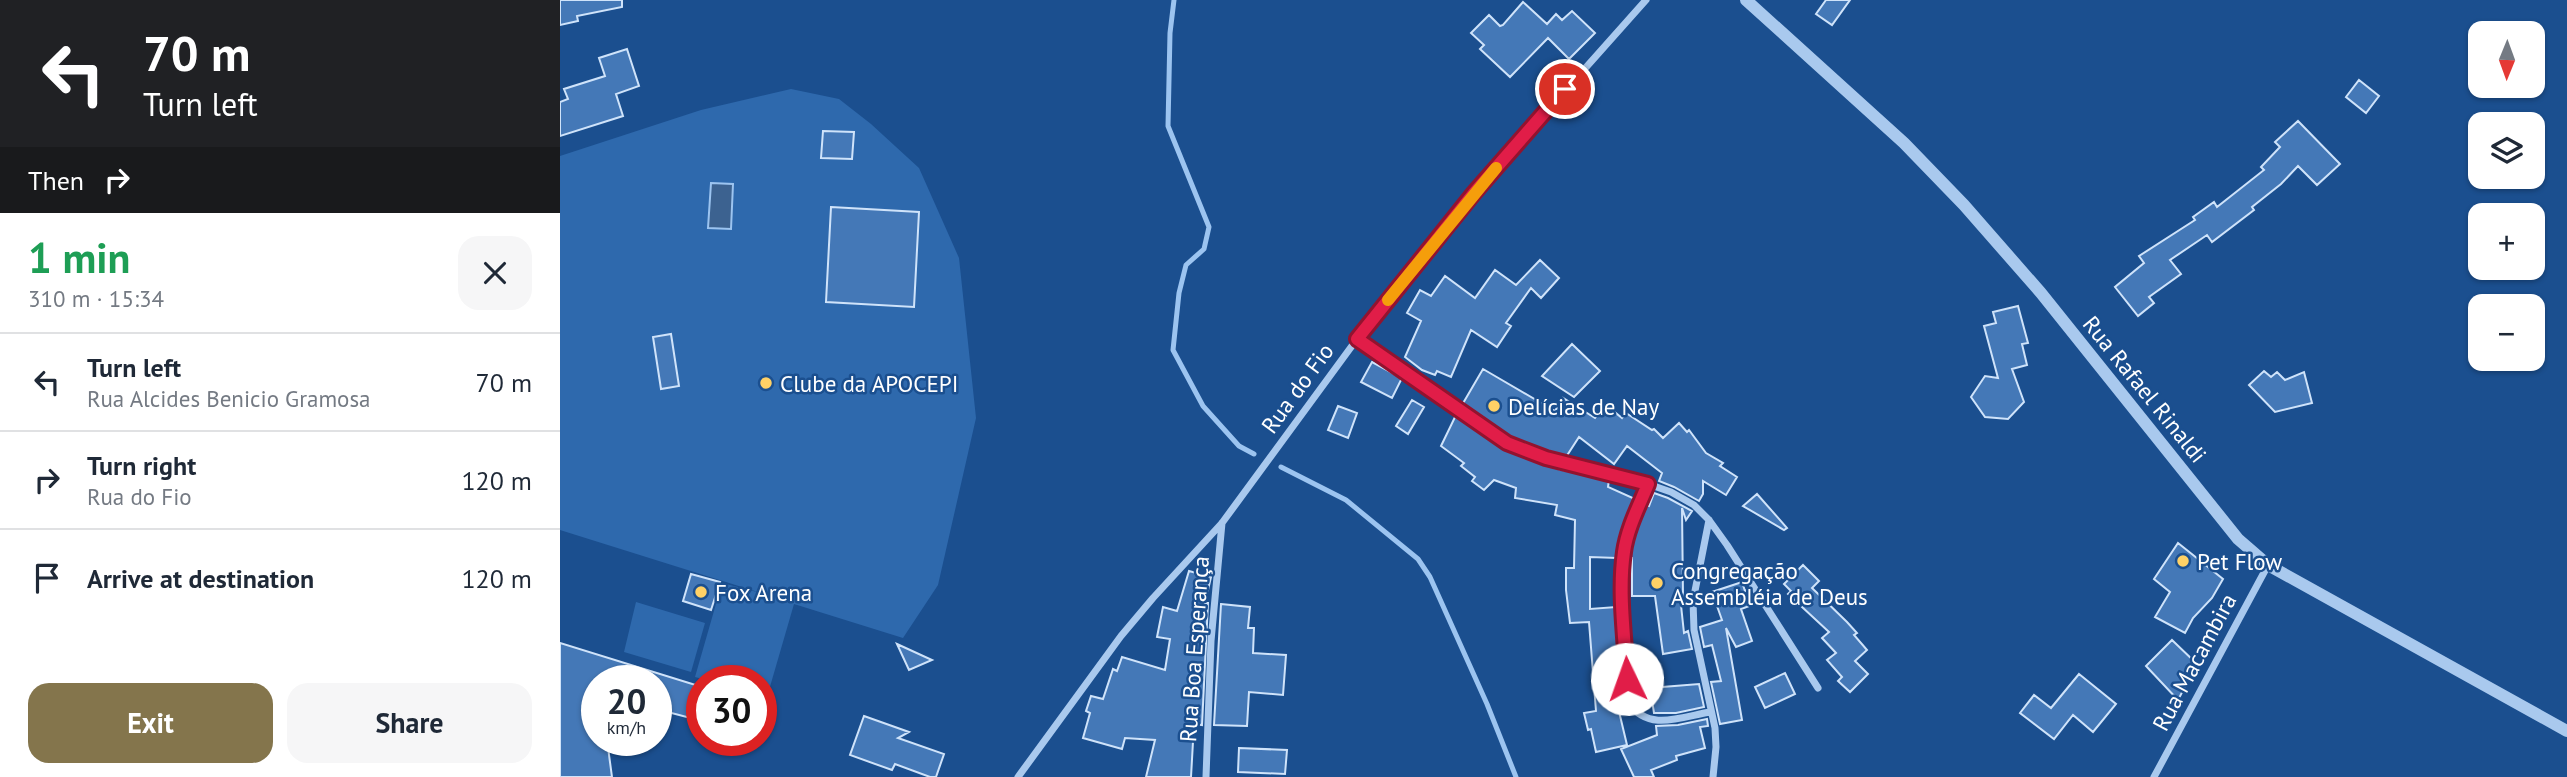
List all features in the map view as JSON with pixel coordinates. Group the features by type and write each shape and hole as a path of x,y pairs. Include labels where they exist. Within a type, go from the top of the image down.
{"street":[{"name":"Rua do Fio","path":"1018,777 1121,636 1222,523 1357,339 1474,193 1646,0"},
{"name":"Rua Rafael Rinaldi","path":"1746,0 1905,143 1937,176 2041,293 2238,540 2268,565 2567,731"},
{"path":"1357,339 1507,443 1546,458 1648,484 1671,492 1694,505 1709,520 1818,688"},
{"path":"1648,484 1628,533 1624,551 1623,607 1629,703 1635,713 1653,722 1710,712"},
{"path":"1709,520 1693,601 1694,630 1715,728 1713,777"},
{"name":"Rua Boa Esperança","path":"1206,777 1211,641 1222,523"},
{"name":"Rua Macambira","path":"2154,777 2268,565"}],"shaded area":[{"name":"Clube da APOCEPI","path":"791,89 839,99 919,168 959,258 976,418 938,585 903,638 794,604 776,665 698,665 722,583 761,593 560,530 560,156 701,110"},
{"path":"711,183 733,184 731,229 708,228"},
{"path":"636,602 705,623 693,665 686,665 686,671 624,652"}],"building":[{"path":"560,0 622,0 622,7 577,16 578,21 560,25"},
{"path":"1826,0 1850,0 1832,25 1816,14"},
{"path":"1523,2 1547,24 1556,14 1562,20 1572,11 1595,33 1569,59 1548,38 1510,77 1480,49 1484,45 1471,33 1489,15 1500,26 1503,25"},
{"path":"627,49 639,86 616,94 623,116 560,136 560,102 568,99 564,89 605,76 599,58"},
{"path":"2359,80 2379,96 2366,113 2346,97"},
{"path":"2298,121 2340,164 2317,185 2298,166 2281,184 2252,207 2254,210 2212,242 2207,235 2170,260 2181,274 2149,297 2154,303 2138,316 2115,287 2144,263 2139,256 2195,220 2193,217 2214,202 2217,207 2264,170 2261,167 2280,147 2275,142"},
{"path":"823,131 854,132 852,159 821,158"},
{"path":"831,207 919,212 914,307 826,302"},
{"path":"1540,260 1559,278 1541,298 1531,288 1506,323 1511,326 1497,347 1471,330 1451,377 1437,371 1435,375 1422,370 1405,357 1421,321 1407,313 1420,290 1431,296 1445,276 1475,298 1495,270 1516,285"},
{"path":"2018,306 2028,343 2022,344 2027,365 2012,369 2024,402 2008,419 1985,417 1971,397 1985,376 1998,378 1984,326 1996,323 1993,312"},
{"path":"671,334 679,386 661,389 653,337"},
{"path":"1572,344 1600,371 1574,397 1542,376"},
{"path":"1372,362 1402,378 1392,398 1361,382"},
{"path":"1483,369 1555,411 1563,398 1595,418 1606,405 1622,418 1626,413 1654,429 1663,438 1679,423 1687,432 1689,430 1706,453 1723,463 1720,466 1737,477 1726,495 1703,481 1703,494 1699,501 1659,481 1662,473 1627,446 1614,464 1579,437 1566,457 1510,438 1462,405"},
{"path":"2264,371 2271,377 2277,372 2285,380 2304,372 2312,403 2275,412 2249,385"},
{"path":"1412,400 1424,407 1408,434 1396,426"},
{"path":"1338,406 1357,413 1348,438 1328,430"},
{"path":"1456,415 1505,449 1558,469 1609,480 1608,487 1635,499 1622,532 1617,558 1590,557 1590,609 1616,607 1623,703 1617,703 1627,745 1596,752 1584,713 1596,711 1589,622 1570,623 1566,590 1566,568 1574,568 1575,520 1555,515 1557,505 1515,498 1516,488 1494,480 1484,490 1472,481 1475,477 1461,466 1464,463 1441,446"},
{"path":"1654,493 1692,511 1686,520 1682,508 1683,596 1680,596 1684,633 1688,631 1692,649 1663,654 1655,596 1632,596 1632,558 1629,558 1636,528"},
{"path":"1757,494 1787,528 1784,530 1743,506"},
{"name":"Pet Flow","path":"2178,543 2223,579 2185,633 2155,617 2170,592 2154,579"},
{"path":"1803,565 1819,581 1812,588 1857,633 1854,635 1867,650 1855,661 1868,674 1850,692 1838,681 1842,677 1827,660 1836,653 1822,638 1829,632 1788,594 1791,591 1784,584"},
{"path":"1189,571 1211,577 1205,603 1208,603 1202,725 1194,724 1191,777 1146,777 1155,740 1125,738 1122,749 1083,738 1090,713 1086,711 1091,696 1103,699 1113,669 1117,671 1122,657 1165,670 1170,639 1157,637 1163,607 1177,611"},
{"name":"Fox Arena","path":"691,574 720,582 711,610 683,601"},
{"path":"1742,582 1755,604 1741,609 1752,641 1736,647 1726,628 1742,720 1720,724 1711,682 1721,681 1712,645 1704,647 1700,627 1722,620 1712,592"},
{"path":"1221,604 1250,607 1248,628 1254,628 1253,653 1286,655 1283,695 1249,692 1247,726 1214,725"},
{"path":"2172,640 2197,664 2178,700 2146,666"},
{"path":"560,643 631,665 581,665 581,756 609,756 612,777 560,777"},
{"path":"897,644 932,660 909,670"},
{"path":"1785,673 1795,694 1765,708 1755,687"},
{"path":"2079,674 2116,704 2093,732 2073,715 2054,739 2020,713 2034,695 2051,708"},
{"path":"672,678 686,682 686,717 672,713"},
{"path":"1699,684 1704,707 1676,713 1654,713 1650,688"},
{"path":"864,716 909,732 898,738 944,754 936,777 895,764 892,770 850,755"},
{"path":"1707,719 1708,726 1700,727 1705,748 1676,756 1677,760 1651,770 1654,777 1634,777 1621,749 1657,735 1656,726"},
{"path":"1239,748 1287,750 1285,774 1238,772"}],"waterway":[{"path":"1174,0 1170,33 1168,126 1209,227 1204,249 1186,265 1179,293 1173,350 1203,406 1239,446 1254,454"},
{"path":"1281,467 1346,500 1418,559 1430,577 1487,704 1516,777"}],"slow traffic":[{"path":"1388,300 1496,168"}],"place":[{"name":"Clube da APOCEPI","path":"766,383"},
{"name":"Delícias de Nay","path":"1494,406"},
{"name":"Pet Flow","path":"2183,561"},
{"name":"Congregação Assembléia de Deus","path":"1657,583"},
{"name":"Fox Arena","path":"701,592"}],"route":[{"path":"1565,89 1474,193 1357,339 1507,443 1546,458 1648,484 1628,533 1624,551 1622,573 1627,679"}]}
